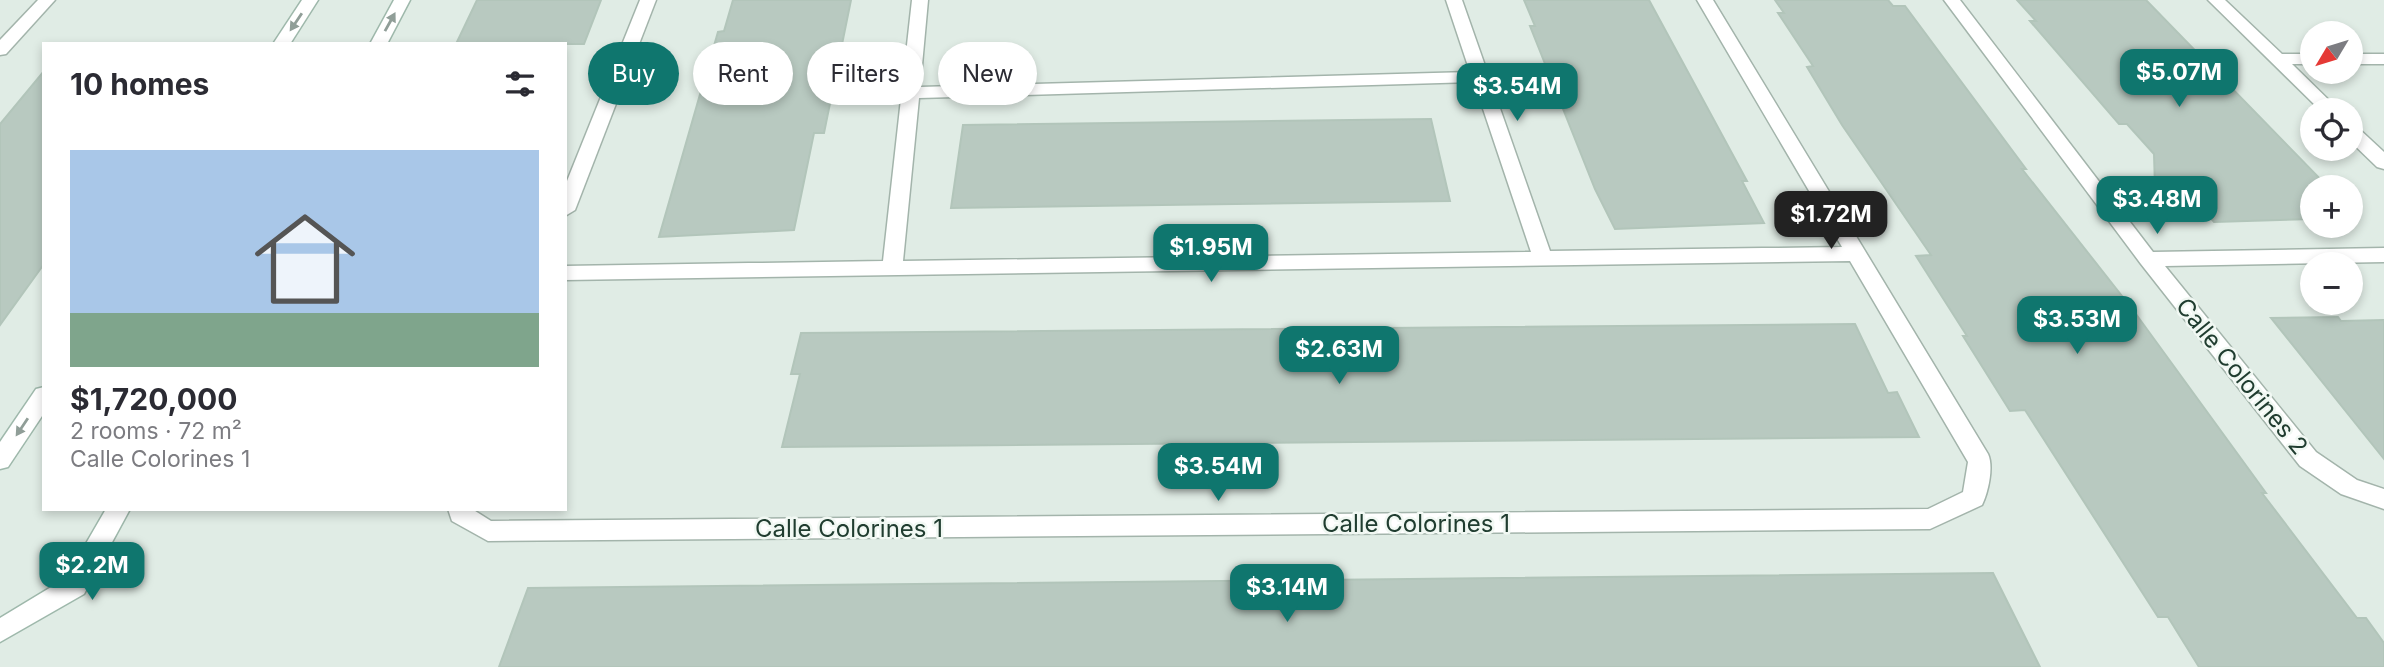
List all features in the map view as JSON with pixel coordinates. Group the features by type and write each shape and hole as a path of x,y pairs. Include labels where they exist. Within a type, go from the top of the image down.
{"street":[{"path":"0,51 47,0"},
{"path":"282,42 310,0"},
{"path":"379,42 402,0"},
{"path":"567,205 648,0"},
{"path":"916,42 920,0"},
{"path":"1454,0 1543,259"},
{"name":"Calle Colorines 1","path":"460,511 460,514 488,531 1930,519 1974,498 1980,461 1704,0"},
{"name":"Calle Colorines 2","path":"1952,0 2148,259 2308,459 2349,487 2384,499"},
{"path":"2216,0 2318,98"},
{"path":"2277,59 2300,59"},
{"path":"2363,59 2384,59"},
{"path":"924,93 1481,77"},
{"path":"892,268 910,105"},
{"path":"2363,143 2384,163"},
{"path":"567,273 1857,254"},
{"name":"Calle Colorines 2","path":"2148,259 2384,255"},
{"path":"0,460 42,398"},
{"path":"0,631 75,586 117,511"}],"building":[{"path":"477,0 601,0 584,44 457,42"},
{"path":"733,0 851,0 842,42 807,42 807,105 830,105 824,133 814,133 794,230 659,237 697,105 793,105 793,42 715,42 718,32 724,31"},
{"path":"1524,0 1649,0 1747,181 1742,181 1764,223 1615,229 1595,189 1530,26 1535,26"},
{"path":"1775,0 1888,0 1893,6 1905,6 2026,169 2022,169 2133,310 2266,493 2262,493 2357,618 2366,618 2384,643 2384,667 2199,667 2168,617 2158,617 2025,410 2010,411 1963,336 1967,336 1916,256 1931,255 1842,125 1807,67 1813,66 1778,13 1784,13"},
{"path":"2017,0 2146,0 2316,175 2300,175 2300,219 2214,222 2184,187 2155,187 2154,154 2127,124 2119,124 2030,21 2036,21"},
{"path":"42,73 42,267 0,325 0,124"},
{"path":"1431,119 1450,201 951,208 963,125"},
{"path":"2338,317 2341,321 2384,320 2384,459 2271,318"},
{"path":"1855,324 1888,393 1897,392 1919,437 782,447 800,374 791,374 801,333"},
{"path":"1993,573 2040,667 499,667 528,588"}]}
